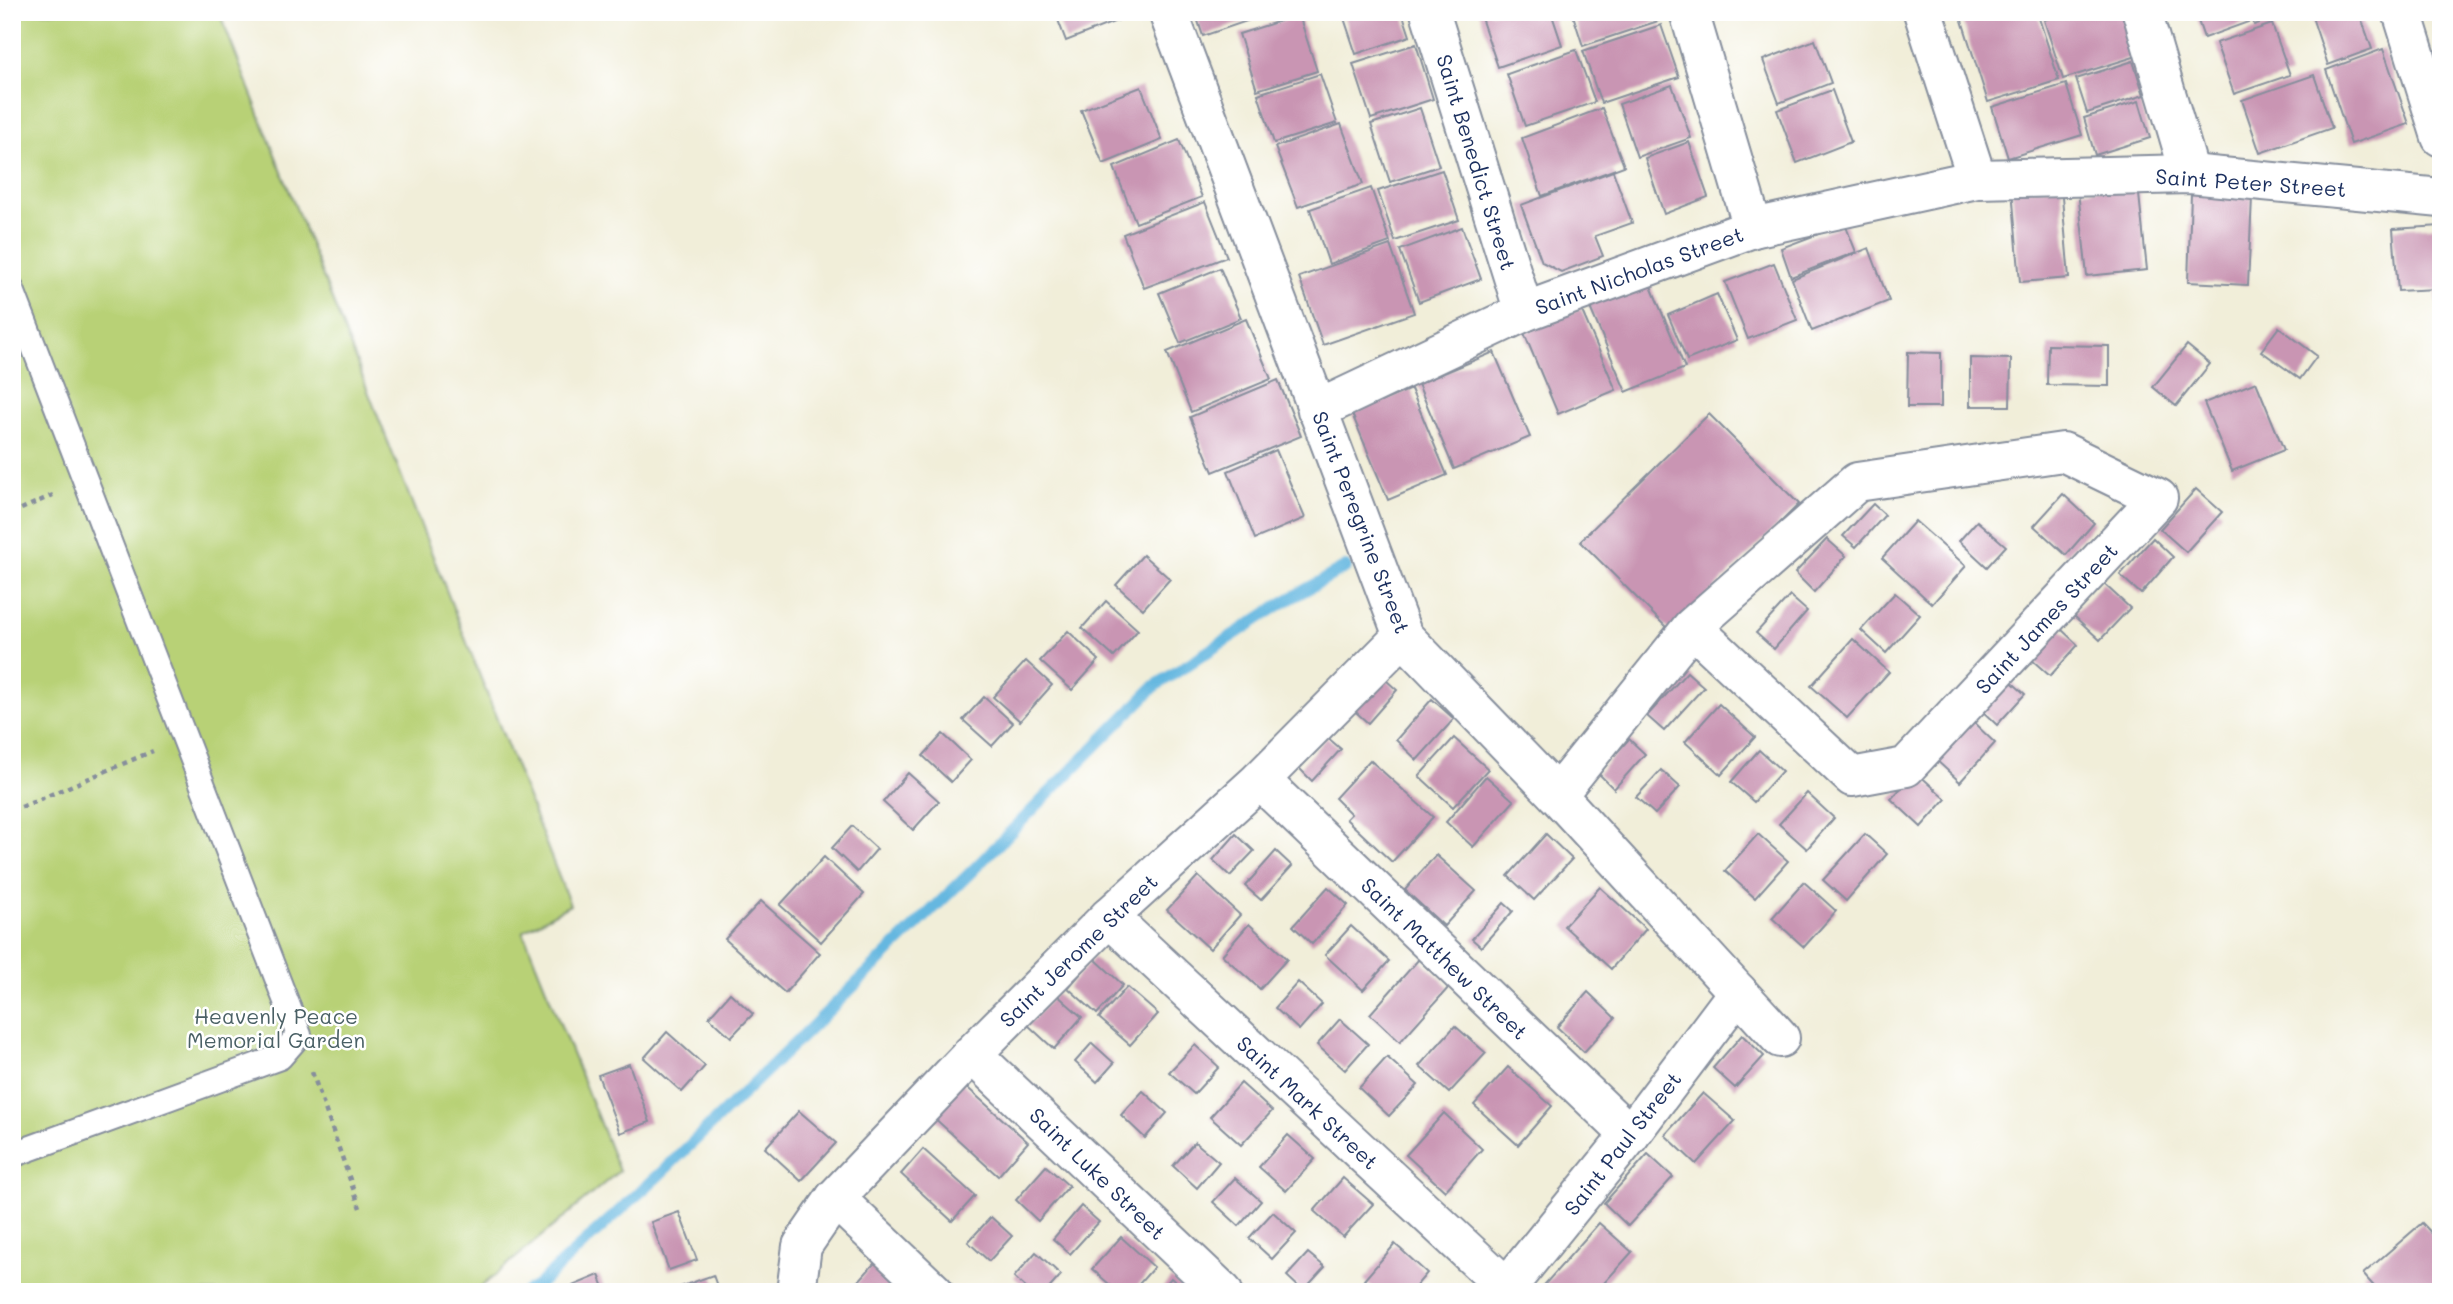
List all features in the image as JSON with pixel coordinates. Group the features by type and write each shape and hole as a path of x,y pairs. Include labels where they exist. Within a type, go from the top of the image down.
{"street":[{"name":"Saint Peregrine Street","path":"1168,12 1403,636 1557,795 1780,1038"},
{"name":"Saint Benedict Street","path":"1430,12 1524,312"},
{"path":"1689,12 1753,228"},
{"path":"1923,12 1977,179"},
{"path":"2142,12 2190,174"},
{"path":"2402,12 2441,137"},
{"name":"Saint Peter Street","path":"1977,179 2190,174 2441,198"},
{"name":"Saint Nicholas Street","path":"1317,410 1524,312 1753,228 1977,179"},
{"name":"Saint James Street","path":"2063,452 2158,498 1906,767 1852,777 1692,627 1857,482 2063,452"},
{"path":"1557,795 1692,627"},
{"name":"Saint Jerome Street","path":"796,1292 802,1246 835,1198 972,1054 1109,917 1260,780 1403,636"},
{"name":"Saint Matthew Street","path":"1260,780 1630,1135"},
{"name":"Saint Mark Street","path":"1109,917 1505,1289"},
{"name":"Saint Paul Street","path":"1505,1289 1630,1135 1738,992"},
{"name":"Saint Luke Street","path":"972,1054 1223,1292"},
{"path":"835,1198 933,1292"}],"lane":[{"path":"12,290 299,1035 280,1057 12,1156"}],"path":[{"path":"12,513 86,482"},
{"path":"12,811 185,738"},
{"path":"299,1035 360,1208"}],"green space":[{"name":"Heavenly Peace Memorial Garden","path":"12,12 219,12 570,905 523,931 619,1171 475,1292 12,1292"}],"building":[{"path":"1055,12 1115,12 1119,20 1066,41"},
{"path":"1195,12 1247,12 1250,20 1203,36"},
{"path":"1342,12 1402,12 1410,36 1356,54"},
{"path":"1479,12 1551,12 1562,45 1498,67"},
{"path":"1572,12 1659,12 1661,20 1583,46"},
{"path":"2037,12 2059,80 1988,102 1960,14"},
{"path":"2070,12 2123,12 2137,56 2063,79 2044,20"},
{"path":"2195,12 2248,12 2251,21 2204,38"},
{"path":"2250,12 2290,12 2290,13 2254,25"},
{"path":"2359,12 2372,49 2328,65 2311,14"},
{"path":"1299,15 1317,71 1257,90 1239,34"},
{"path":"2272,24 2290,75 2234,94 2216,43"},
{"path":"1661,25 1679,77 1601,103 1583,51"},
{"path":"1815,40 1831,83 1779,103 1763,60"},
{"path":"1416,44 1433,99 1371,119 1353,64"},
{"path":"2383,49 2409,124 2351,144 2326,70"},
{"path":"1576,50 1595,102 1525,126 1507,74"},
{"path":"2133,61 2144,95 2087,113 2076,79"},
{"path":"1320,74 1337,123 1274,143 1258,94"},
{"path":"2314,75 2332,128 2260,153 2242,100"},
{"path":"2066,84 2082,135 2008,158 1992,107"},
{"path":"1672,85 1691,138 1637,157 1619,104"},
{"path":"1141,87 1162,140 1103,164 1081,110"},
{"path":"1832,90 1851,142 1797,163 1777,110"},
{"path":"2139,101 2150,138 2095,155 2084,118"},
{"path":"1420,108 1439,166 1390,182 1371,124"},
{"path":"1602,108 1624,166 1542,196 1522,138"},
{"path":"1341,124 1363,184 1298,207 1275,147"},
{"path":"1179,140 1202,197 1136,223 1114,167"},
{"path":"1689,142 1708,197 1664,214 1645,158"},
{"path":"1442,170 1459,220 1395,241 1378,191"},
{"path":"1613,171 1632,223 1595,236 1603,256 1561,272 1542,262 1521,205"},
{"path":"2138,185 2147,270 2087,276 2078,191"},
{"path":"2061,186 2069,278 2020,282 2012,190"},
{"path":"1371,188 1390,242 1329,264 1310,209"},
{"path":"2191,194 2252,197 2248,285 2188,282"},
{"path":"1205,202 1227,257 1144,288 1123,234"},
{"path":"1845,224 1856,252 1791,277 1781,248"},
{"path":"2441,226 2441,305 2437,305 2436,289 2398,291 2393,229"},
{"path":"1462,227 1481,279 1419,302 1400,250"},
{"path":"1390,245 1414,313 1323,345 1299,277"},
{"path":"1869,248 1889,301 1812,331 1792,279"},
{"path":"1774,263 1797,320 1748,339 1725,282"},
{"path":"1220,268 1241,318 1180,343 1159,293"},
{"path":"1648,279 1685,368 1626,392 1588,303"},
{"path":"1717,294 1737,340 1687,360 1668,315"},
{"path":"1581,309 1616,390 1558,414 1524,333"},
{"path":"1246,319 1271,379 1191,412 1167,352"},
{"path":"2279,327 2317,356 2300,379 2261,351"},
{"path":"2048,345 2109,346 2109,386 2047,385"},
{"path":"2187,345 2210,364 2176,406 2153,387"},
{"path":"1494,352 1530,437 1454,469 1418,384"},
{"path":"1908,352 1941,353 1941,407 1907,407"},
{"path":"1970,358 2011,359 2010,406 1970,406"},
{"path":"1278,380 1301,436 1213,472 1190,417"},
{"path":"2256,382 2284,450 2232,471 2204,403"},
{"path":"1411,389 1447,475 1388,500 1352,414"},
{"path":"1709,414 1799,504 1671,632 1580,541"},
{"path":"1276,450 1305,518 1255,539 1228,471"},
{"path":"2196,489 2222,512 2186,552 2160,529"},
{"path":"2063,494 2094,523 2066,555 2034,526"},
{"path":"1873,504 1885,515 1856,547 1843,536"},
{"path":"1915,521 1966,566 1932,604 1882,558"},
{"path":"1977,521 2006,546 1987,567 1959,541"},
{"path":"2153,538 2173,557 2141,594 2120,575"},
{"path":"1827,539 1846,556 1814,592 1795,573"},
{"path":"1143,555 1170,579 1143,609 1116,585"},
{"path":"2103,583 2130,608 2100,640 2073,615"},
{"path":"1895,593 1920,615 1886,653 1861,630"},
{"path":"1790,596 1807,611 1774,649 1756,633"},
{"path":"1106,601 1138,630 1114,657 1082,628"},
{"path":"2060,628 2078,645 2050,676 2032,660"},
{"path":"1068,631 1099,660 1072,690 1040,661"},
{"path":"1853,639 1889,672 1847,718 1811,686"},
{"path":"1026,661 1052,685 1020,721 993,697"},
{"path":"1376,671 1397,690 1368,723 1346,703"},
{"path":"1687,672 1704,687 1664,731 1647,716"},
{"path":"2007,678 2025,694 1997,725 1979,708"},
{"path":"984,697 1013,723 992,746 963,720"},
{"path":"1432,699 1454,719 1417,760 1396,740"},
{"path":"1719,704 1755,737 1721,775 1685,742"},
{"path":"1971,720 1995,743 1960,782 1935,759"},
{"path":"943,734 971,760 951,782 923,756"},
{"path":"1327,737 1341,749 1312,781 1299,768"},
{"path":"1454,738 1488,769 1453,807 1419,776"},
{"path":"1629,739 1645,754 1614,789 1598,773"},
{"path":"1759,750 1782,771 1754,802 1731,782"},
{"path":"1370,760 1433,817 1392,862 1346,819 1351,814 1335,798"},
{"path":"1661,770 1680,787 1655,814 1636,797"},
{"path":"1916,772 1946,799 1921,827 1891,799"},
{"path":"908,773 939,801 913,830 883,802"},
{"path":"1486,776 1514,801 1473,847 1446,822"},
{"path":"1807,793 1834,818 1807,849 1779,824"},
{"path":"852,826 877,849 857,872 832,848"},
{"path":"1236,834 1254,851 1230,876 1213,860"},
{"path":"1546,834 1572,859 1534,900 1508,876"},
{"path":"1758,834 1788,861 1755,898 1725,871"},
{"path":"1865,834 1887,854 1846,901 1823,880"},
{"path":"1276,851 1292,866 1261,900 1245,886"},
{"path":"1436,855 1476,891 1444,926 1405,890"},
{"path":"824,857 864,894 821,942 780,905"},
{"path":"1198,876 1240,915 1210,949 1167,910"},
{"path":"1804,882 1836,911 1804,947 1772,918"},
{"path":"1328,887 1348,905 1312,944 1293,926"},
{"path":"1600,887 1646,929 1611,969 1564,926"},
{"path":"761,901 820,953 785,993 725,939"},
{"path":"1504,903 1513,911 1481,947 1472,939"},
{"path":"1249,924 1287,959 1260,989 1222,955"},
{"path":"1351,926 1389,961 1363,990 1325,955"},
{"path":"1094,958 1123,985 1097,1014 1068,988"},
{"path":"1419,959 1449,987 1400,1042 1370,1014"},
{"path":"1298,982 1322,1004 1299,1030 1275,1008"},
{"path":"1127,987 1158,1014 1130,1045 1099,1018"},
{"path":"1588,992 1615,1018 1584,1052 1557,1027"},
{"path":"730,993 753,1014 731,1037 709,1017"},
{"path":"1056,994 1082,1017 1054,1049 1028,1025"},
{"path":"1340,1019 1368,1044 1345,1070 1317,1045"},
{"path":"1455,1026 1486,1053 1449,1093 1419,1066"},
{"path":"667,1032 705,1066 682,1092 644,1058"},
{"path":"1742,1035 1764,1056 1735,1088 1713,1068"},
{"path":"1092,1043 1114,1063 1097,1082 1075,1062"},
{"path":"1195,1045 1219,1067 1194,1094 1169,1072"},
{"path":"1387,1057 1418,1085 1389,1116 1359,1088"},
{"path":"629,1064 650,1122 620,1133 598,1075"},
{"path":"1508,1067 1552,1106 1518,1145 1474,1105"},
{"path":"961,1082 1028,1142 998,1176 931,1115"},
{"path":"1241,1083 1272,1111 1241,1145 1210,1117"},
{"path":"1143,1091 1167,1113 1145,1138 1121,1115"},
{"path":"1703,1093 1735,1121 1696,1164 1665,1135"},
{"path":"799,1111 836,1143 801,1181 765,1148"},
{"path":"1444,1113 1482,1149 1445,1191 1406,1155"},
{"path":"1288,1135 1315,1159 1286,1191 1259,1167"},
{"path":"1195,1142 1219,1162 1197,1188 1173,1166"},
{"path":"923,1149 975,1196 952,1221 901,1174"},
{"path":"1648,1154 1673,1177 1628,1226 1604,1203"},
{"path":"1046,1166 1069,1186 1038,1221 1016,1200"},
{"path":"1235,1178 1261,1201 1239,1226 1213,1202"},
{"path":"1343,1178 1373,1204 1343,1237 1314,1211"},
{"path":"1081,1206 1099,1222 1070,1254 1053,1239"},
{"path":"679,1212 697,1260 669,1270 651,1222"},
{"path":"1273,1212 1296,1233 1272,1259 1249,1238"},
{"path":"991,1217 1012,1236 989,1261 968,1242"},
{"path":"1599,1223 1632,1252 1596,1292 1586,1286 1581,1292 1538,1292"},
{"path":"2422,1223 2441,1243 2441,1292 2379,1292 2363,1274"},
{"path":"1121,1237 1154,1267 1132,1292 1118,1292 1092,1269"},
{"path":"1395,1244 1427,1273 1411,1292 1377,1292 1364,1280"},
{"path":"1036,1252 1061,1275 1046,1292 1030,1292 1014,1277"},
{"path":"1308,1253 1325,1267 1303,1291 1287,1276"},
{"path":"881,1256 921,1292 849,1292"},
{"path":"599,1275 606,1292 572,1292 570,1287"},
{"path":"713,1275 719,1292 682,1292 680,1287"},
{"path":"1171,1278 1186,1292 1159,1292"}],"waterway":[{"path":"526,1292 537,1286 660,1174 971,872 1155,686 1284,602 1346,567"}]}
